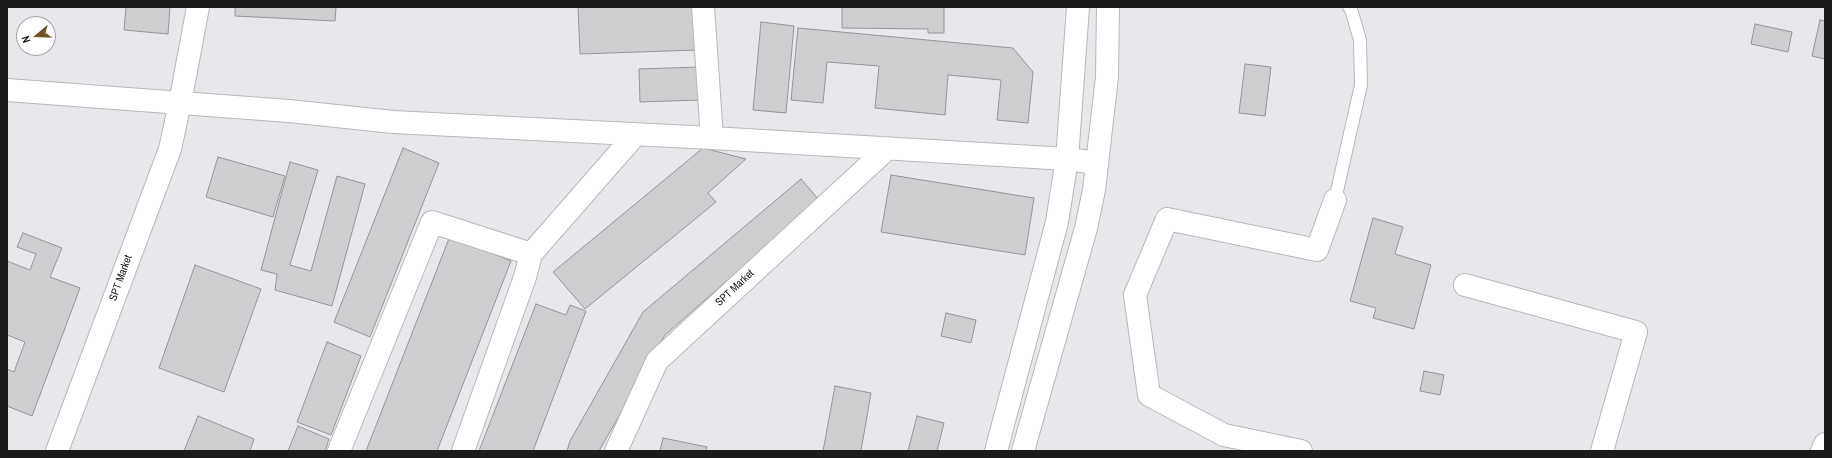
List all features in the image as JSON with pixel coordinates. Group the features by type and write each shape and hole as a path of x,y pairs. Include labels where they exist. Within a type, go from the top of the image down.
{"street":[{"name":"SPT Market","path":"57,451 170,149 198,7"},
{"path":"703,7 712,138"},
{"path":"996,451 1057,222 1068,159 1078,7"},
{"path":"1023,451 1086,228 1097,164 1107,77 1108,7"},
{"path":"7,90 289,111 393,122 712,138 1068,159 1097,164"},
{"path":"463,451 525,277 531,254 635,135"},
{"name":"SPT Market","path":"616,451 657,361 887,149"},
{"path":"1301,451 1224,435 1149,395 1135,295 1167,219 1317,250 1335,200"},
{"path":"339,451 432,222 531,254"},
{"path":"1465,285 1636,332 1602,451"},
{"path":"1822,451 1825,444"}],"lane":[{"path":"1335,200 1361,85 1360,40 1351,9 1349,7"}],"building":[{"path":"126,7 170,7 168,34 124,30"},
{"path":"235,7 336,7 335,21 235,16"},
{"path":"578,7 696,7 697,50 580,54"},
{"path":"842,7 944,7 944,33 928,33 928,29 842,28"},
{"path":"1820,20 1825,21 1825,59 1812,56"},
{"path":"761,22 794,26 786,113 753,110"},
{"path":"1755,24 1792,32 1788,52 1751,44"},
{"path":"798,28 1013,48 1033,72 1028,123 997,120 1001,80 948,75 945,115 875,108 879,66 827,62 823,103 791,100"},
{"path":"1245,64 1271,67 1265,116 1239,113"},
{"path":"699,67 700,100 640,102 639,69"},
{"path":"403,148 439,163 370,337 334,322"},
{"path":"703,148 746,159 708,193 716,202 585,309 553,272"},
{"path":"218,157 285,176 273,217 206,197"},
{"path":"290,162 318,170 290,265 311,271 337,176 365,184 332,306 275,290 277,274 261,270"},
{"path":"891,175 1034,198 1025,255 881,232"},
{"path":"801,179 819,200 665,335 599,451 567,451 570,441 643,312"},
{"path":"1373,218 1403,227 1395,254 1431,265 1414,329 1373,318 1376,308 1350,301"},
{"path":"23,233 62,248 50,277 80,288 32,416 7,406 7,369 14,372 25,342 7,335 7,261 30,270 36,254 17,247"},
{"path":"450,236 511,261 437,451 366,451"},
{"path":"195,265 261,289 224,392 159,368"},
{"path":"536,304 566,315 570,305 586,311 533,451 479,451"},
{"path":"946,313 976,320 971,343 941,336"},
{"path":"327,342 361,356 331,435 297,422"},
{"path":"1424,371 1444,375 1440,395 1420,391"},
{"path":"835,386 871,393 861,451 823,451"},
{"path":"198,416 254,439 250,451 184,451"},
{"path":"917,416 944,423 937,451 908,451"},
{"path":"298,426 329,439 325,451 288,451"},
{"path":"663,438 707,447 706,451 660,451"}]}
